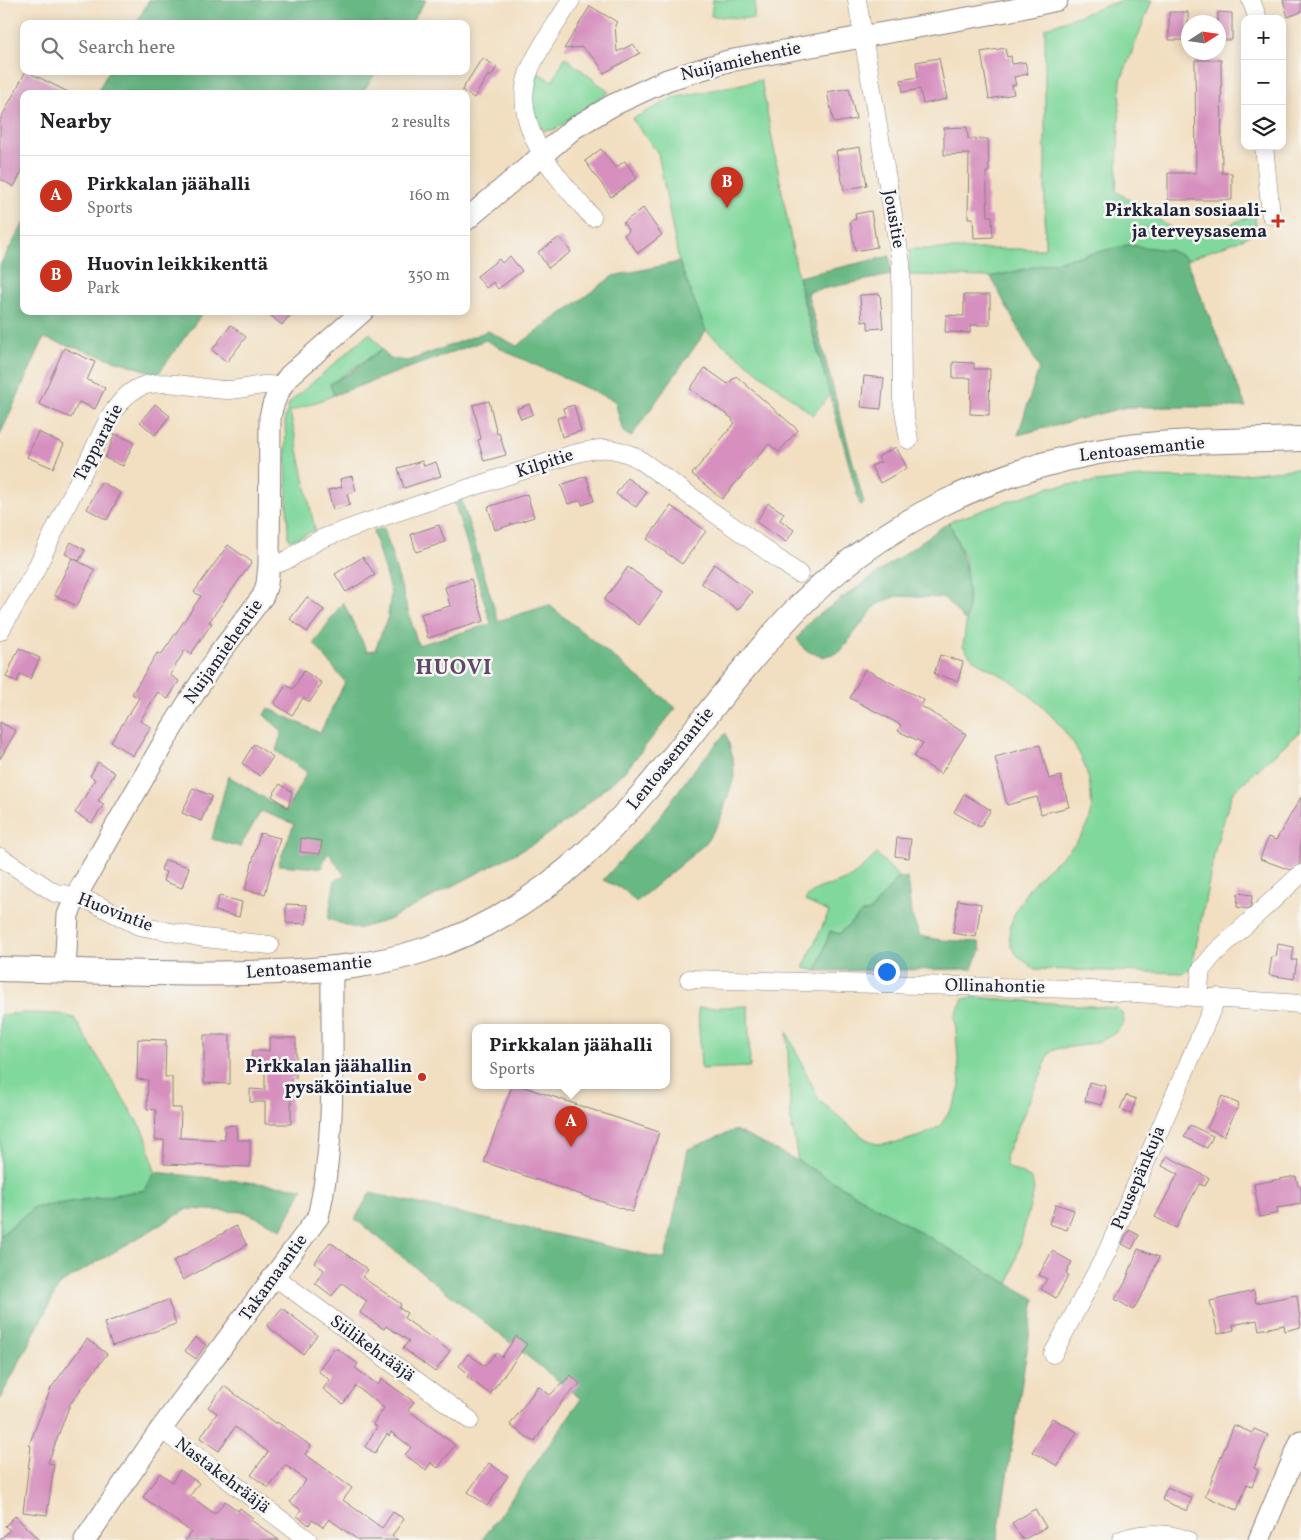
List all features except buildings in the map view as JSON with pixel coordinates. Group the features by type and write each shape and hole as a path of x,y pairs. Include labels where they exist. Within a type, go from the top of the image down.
{"main road":[{"name":"Lentoasemantie","path":"0,969 225,974 332,969 380,962 426,950 495,919 533,898 582,858 634,806 792,614 856,557 936,506 998,479 1036,466 1092,453 1158,444 1301,439"}],"street":[{"path":"572,0 535,60 527,79 524,101 527,120 543,153 562,182 592,217"},
{"name":"Jousitie","path":"857,0 901,263 902,399 909,440"},
{"name":"Nuijamiehentie","path":"470,217 543,153 593,116 666,80 728,61 1012,10 1057,0"},
{"path":"1251,0 1257,15"},
{"path":"1264,150 1271,214"},
{"name":"Nuijamiehentie","path":"65,970 68,915 76,896 172,728 219,654 262,596 267,584 269,565 270,417 273,402 280,386 358,315"},
{"name":"Tapparatie","path":"0,631 33,575 110,416 124,397 147,385 169,384 227,390 268,383 280,386"},
{"name":"Kilpitie","path":"269,565 280,564 323,538 365,522 570,455 603,448 617,449 640,459 799,574"},
{"name":"Huovintie","path":"0,857 55,893 76,896 139,926 204,938 270,946"},
{"path":"1198,995 1201,970 1215,952 1301,874"},
{"name":"Takamaantie","path":"85,1540 161,1430 318,1217 324,1192 331,1107 332,969"},
{"name":"Ollinahontie","path":"689,979 1075,988 1198,995 1301,1004"},
{"name":"Puusepänkuja","path":"1053,1354 1107,1252 1216,997"},
{"name":"Siilikehrääjä","path":"275,1277 470,1420"},
{"name":"Nastakehrääjä","path":"161,1430 308,1540"},
{"path":"1259,1540 1301,1441"},
{"path":"1121,1540 1138,1534 1154,1533 1187,1540"}],"green space":[{"path":"149,0 426,0 413,20 138,20"},
{"path":"713,0 755,0 754,19 711,16"},
{"path":"1122,0 1152,0 1121,80 1116,191 1191,241 1255,214 1256,229 1252,235 1187,260 1185,257 1128,245 991,277 909,275 910,249 1045,249 1045,28"},
{"path":"565,57 609,92 556,129 544,131 535,117 531,103 536,72 553,81"},
{"path":"107,75 374,75 364,90 98,90"},
{"path":"761,80 801,293 830,395 813,415 706,331 679,262 658,153 632,119 673,98"},
{"path":"20,230 20,315 201,315 158,374 44,338 0,435 0,265"},
{"path":"1128,245 1169,250 1185,257 1246,407 1126,407 1018,435 1039,368 991,277"},
{"path":"890,256 891,275 807,292 864,503 860,505 798,277"},
{"path":"679,262 706,331 631,437 623,432 615,401 509,353 486,340 334,395 330,384 348,374 382,349 390,359 409,361 488,331 517,346 613,276"},
{"path":"370,333 382,349 330,384 334,395 290,412 315,530 291,541 288,537 285,417 290,402"},
{"path":"1301,468 1301,730 1232,793 1216,845 1192,967 1184,973 1034,969 1019,957 1012,948 1010,940 1011,924 1022,899 1031,886 1083,834 1090,820 1090,785 1082,759 1053,717 1014,683 976,661 963,646 969,601 965,558 949,522 1050,487 1141,477 1208,478"},
{"path":"461,498 498,621 549,605 676,708 626,770 572,817 539,841 388,920 357,929 328,919 335,880 345,876 328,852 321,868 278,865 294,824 261,811 240,847 212,839 228,776 286,811 307,772 276,751 282,731 264,715 268,708 320,733 345,682 314,643 343,602 367,651 375,650 388,616 391,594 373,531 384,528 418,645 491,624 454,501"},
{"path":"949,522 966,570 968,608 966,622 944,598 896,596 876,605 840,652 822,657 805,650 797,639 810,621"},
{"path":"726,733 733,759 734,777 720,821 705,844 636,902 624,890 603,880 658,819 692,772"},
{"path":"877,854 899,877 870,911 862,913 839,934 830,931 817,971 803,968 829,912 805,901 817,889 852,876"},
{"path":"899,877 907,878 911,914 920,936 940,940 979,942 981,950 972,969 817,971 830,931 839,934 862,913 870,911"},
{"path":"973,997 1116,1008 1122,1013 1124,1021 1115,1033 1109,1037 1087,1044 1058,1049 1050,1053 1005,1157 1006,1166 1032,1179 1034,1191 1009,1285 798,1161 791,1120 787,1032 819,1100 863,1137 876,1144 900,1142 924,1135 940,1126 956,1101 960,1086 955,1016 963,999"},
{"path":"748,1006 750,1067 701,1069 698,1008"},
{"path":"24,1013 60,1014 74,1018 146,1136 155,1172 145,1190 33,1208 0,1236 0,1015"},
{"path":"735,1130 798,1161 1035,1299 997,1540 482,1540 581,1399 355,1219 370,1193 665,1259 688,1149"},
{"path":"155,1172 303,1188 282,1229 245,1212 187,1209 60,1284 0,1399 0,1236 33,1208 145,1190"}],"place":[{"name":"Huovin leikkikenttä","path":"727,208"},
{"name":"Pirkkalan sosiaali- ja terveysasema","path":"1278,221"},
{"name":"Pirkkalan jäähallin pysäköintialue","path":"422,1077"},
{"name":"Pirkkalan jäähalli","path":"571,1147"}],"district":[{"name":"HUOVI","path":"454,668"}]}
